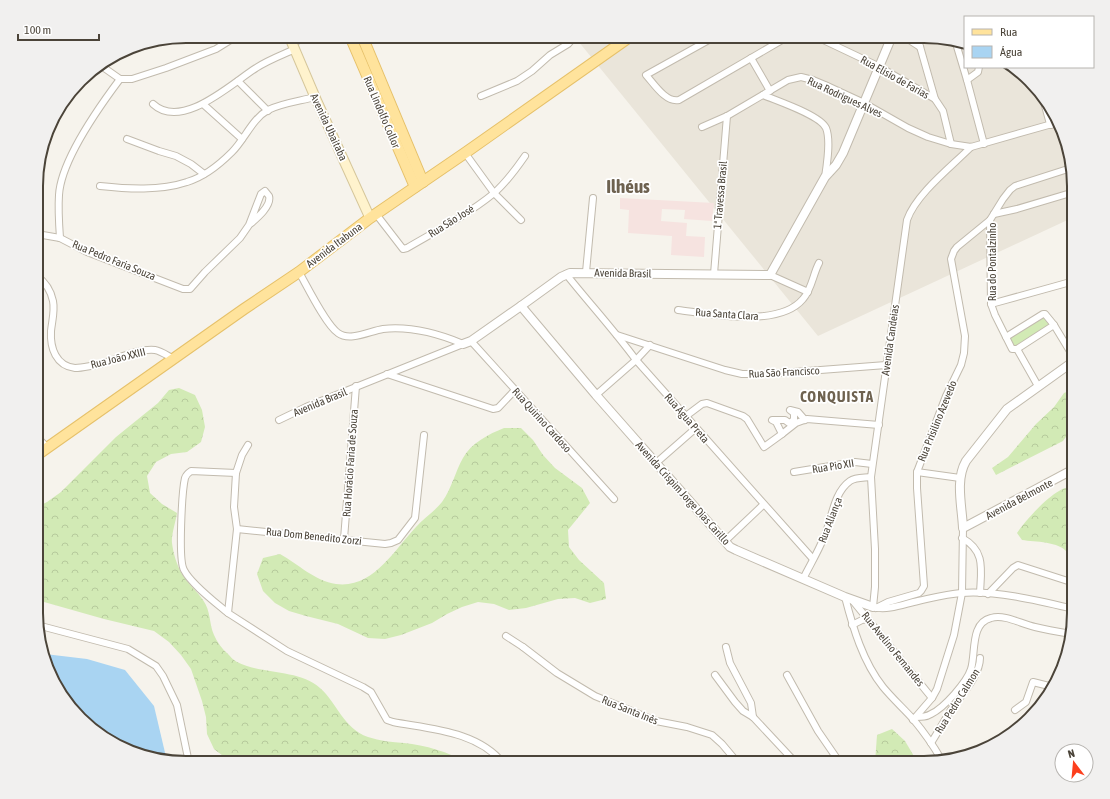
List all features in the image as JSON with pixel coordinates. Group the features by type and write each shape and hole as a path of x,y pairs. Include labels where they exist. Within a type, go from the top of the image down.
{"main road":[{"name":"Avenida Ubaitaba","path":"292,43 315,97 373,216"},
{"name":"Rua Lindolfo Collor","path":"353,43 419,184"},
{"name":"Rua Lindolfo Collor","path":"365,43 419,184"},
{"name":"Avenida Itabuna","path":"43,450 299,272 373,216 620,43"}],"street":[{"path":"104,68 120,79 132,79 216,49 226,43"},
{"path":"153,104 162,110 170,112 184,110 203,104 292,43"},
{"path":"481,96 517,81 532,71 550,55 569,43"},
{"path":"703,43 646,75 666,96 676,101 682,99 777,43"},
{"name":"Rua Elisio de Farias","path":"830,43 878,66 934,99"},
{"path":"808,292 770,275 826,178 843,153 889,43"},
{"path":"914,43 920,47"},
{"path":"919,43 934,99 944,115 951,144"},
{"path":"957,47 984,144"},
{"path":"751,58 770,91"},
{"path":"967,80 978,72 979,68"},
{"name":"Rua Rodrigues Alves","path":"702,127 727,116 788,80 801,77 813,80 864,103 908,128 928,137 951,144 971,147"},
{"path":"60,238 59,194 64,171 68,161 98,109 120,79"},
{"path":"238,81 268,111"},
{"path":"763,95 816,118 824,125 827,132 826,178"},
{"path":"100,186 138,188 166,186 188,182 204,174 233,151 257,120 268,111 278,106 315,97"},
{"path":"203,104 242,139"},
{"name":"1ª Travessa Brasil","path":"714,274 727,116"},
{"path":"971,147 1052,124"},
{"path":"127,139 176,156 191,164 204,174"},
{"name":"Avenida Candeias","path":"874,607 875,549 871,477 872,464 905,230 910,212 918,198 971,147"},
{"path":"465,153 494,194 520,220"},
{"name":"Rua São José","path":"373,216 397,243 405,249 469,211 494,194 508,179 525,156"},
{"name":"Rua do Pontalzinho","path":"1017,349 1012,349 991,304 990,220 1010,190 1015,186 1066,170"},
{"path":"265,191 269,196 269,202 259,216 249,225 261,194 265,191"},
{"path":"994,214 1017,209 1067,194"},
{"path":"586,272 593,198"},
{"name":"Rua Prisilino Azevedo","path":"874,607 919,593 923,589 924,584 917,472 946,396 961,364 964,353 964,336 951,262 952,255 957,247 990,220"},
{"name":"Rua Pedro Faria Souza","path":"43,235 60,238 87,252 129,266 183,289 190,289 240,238 249,225"},
{"name":"Rua Santa Clara","path":"678,310 752,317 764,317 776,314 794,307 803,300 808,292 819,263"},
{"path":"299,272 328,321 335,330 342,335 353,336 398,328 440,335 467,342"},
{"name":"Avenida Brasil","path":"278,420 356,386 467,342 566,274 586,272 770,275"},
{"name":"Rua Água Preta","path":"566,274 636,360 813,560"},
{"name":"Rua João XXIII","path":"43,280 51,293 54,306 51,334 52,342 56,356 62,363 70,367 80,368 146,350 156,350 174,359"},
{"path":"991,304 1067,283"},
{"name":"Avenida Crispim Jorge Dias Carillo","path":"521,306 596,395 725,541 736,550 853,601 874,607 888,608 944,595 980,593 1042,601 1067,607"},
{"path":"1006,337 1046,314 1067,348"},
{"path":"1038,386 1017,349 1054,325"},
{"name":"Rua São Francisco","path":"617,335 725,370 742,374 768,374 886,365"},
{"name":"Rua Quirino Cardoso","path":"467,342 515,390 614,498"},
{"path":"596,395 636,360 650,345"},
{"path":"963,528 960,478 966,461 1007,408 1067,365"},
{"path":"387,374 493,409 498,408 515,390"},
{"name":"Rua Horácio Faria de Souza","path":"344,539 356,386"},
{"path":"686,416 702,404 707,403 733,412 747,419 764,447 796,423 805,420 878,425"},
{"path":"782,434 776,422 772,420 785,420 789,423 794,420 794,413 790,410 798,412 805,420"},
{"path":"656,463 696,428"},
{"name":"Rua Dom Benedito Zorzi","path":"237,529 385,544 398,540 415,518 424,434"},
{"path":"43,443 47,447"},
{"path":"228,613 237,529 234,511 236,473 242,455 248,445"},
{"name":"Rua Pio XII","path":"794,472 855,462 872,464"},
{"path":"236,473 194,471 188,474 186,478 183,500 181,564 191,580 228,613 287,651 371,692 387,720 462,736 488,748 496,756"},
{"path":"917,472 960,478"},
{"name":"Avenida Belmonte","path":"963,528 1067,474"},
{"name":"Rua Aliança","path":"803,579 825,535 837,499 843,488 850,481 855,479 871,477"},
{"path":"725,541 763,505"},
{"name":"Rua Avelino Fernandes","path":"915,718 932,698 937,689 952,642 962,593 963,528"},
{"path":"962,538 970,542 979,553 981,563 980,593"},
{"path":"988,594 1013,568 1018,565 1067,581"},
{"path":"845,597 852,625 871,668 883,687 915,718 939,755"},
{"name":"Rua Avelino Fernandes","path":"853,601 932,698"},
{"name":"Rua Pedro Calmon","path":"915,718 927,716 938,710 966,679 971,667 976,634 983,622 989,618 999,616 1034,627 1066,633"},
{"path":"852,625 867,619"},
{"path":"43,626 128,649 156,666 163,676 177,705 188,756"},
{"name":"Rua Santa Inês","path":"506,636 557,673 595,696 656,721 687,726 712,735 732,756"},
{"path":"726,646 729,660 751,703 753,718"},
{"name":"Rua Pedro Calmon","path":"931,743 976,674 980,666 980,658"},
{"path":"715,675 735,702 753,718 789,756"},
{"path":"787,675 818,730 835,756"},
{"path":"1015,710 1026,702 1033,682 1048,685"}],"shaded area":[{"path":"580,43 943,44 964,49 964,68 1005,68 1018,78 1038,99 1048,114 1062,149 1067,176 1067,220 818,336"},
{"path":"620,198 714,203 712,221 684,219 685,210 662,209 661,221 687,223 686,236 705,237 704,257 671,255 672,236 628,233 629,210 620,209"}],"green space":[{"path":"1045,317 1050,326 1015,347 1009,338"},
{"path":"179,388 195,395 202,410 205,427 201,442 187,452 171,454 156,462 147,476 150,493 162,504 177,513 172,540 176,559 184,578 206,604 212,631 220,645 237,662 258,669 291,675 311,682 326,694 352,728 359,733 368,737 390,742 428,747 453,756 223,756 214,749 207,734 206,717 191,669 169,642 154,631 43,602 43,504 61,492 116,437 158,403 169,390"},
{"path":"1067,392 1067,435 1063,441 996,475 992,468 1008,457 1036,424 1054,407 1064,393"},
{"path":"504,428 521,428 533,440 543,455 555,468 582,488 590,503 568,530 569,547 579,560 604,583 606,599 590,603 575,598 558,599 526,608 509,610 494,604 478,602 462,607 432,623 401,635 385,639 368,638 338,624 289,611 275,603 263,591 257,574 263,558 280,554 314,576 336,584 349,584 372,574 382,566 416,527 442,502 466,453 476,443"},
{"path":"1066,488 1067,552 1059,546 1053,544 1022,540 1017,533 1030,516 1054,494"},
{"path":"892,729 905,741 914,756 876,756 877,735"}],"water":[{"path":"50,655 87,659 125,670 154,706 166,755 131,745 114,737 92,721 67,693 54,668"}],"district":[{"name":"Ilhéus","path":"628,186"},
{"name":"CONQUISTA","path":"837,396"}]}
